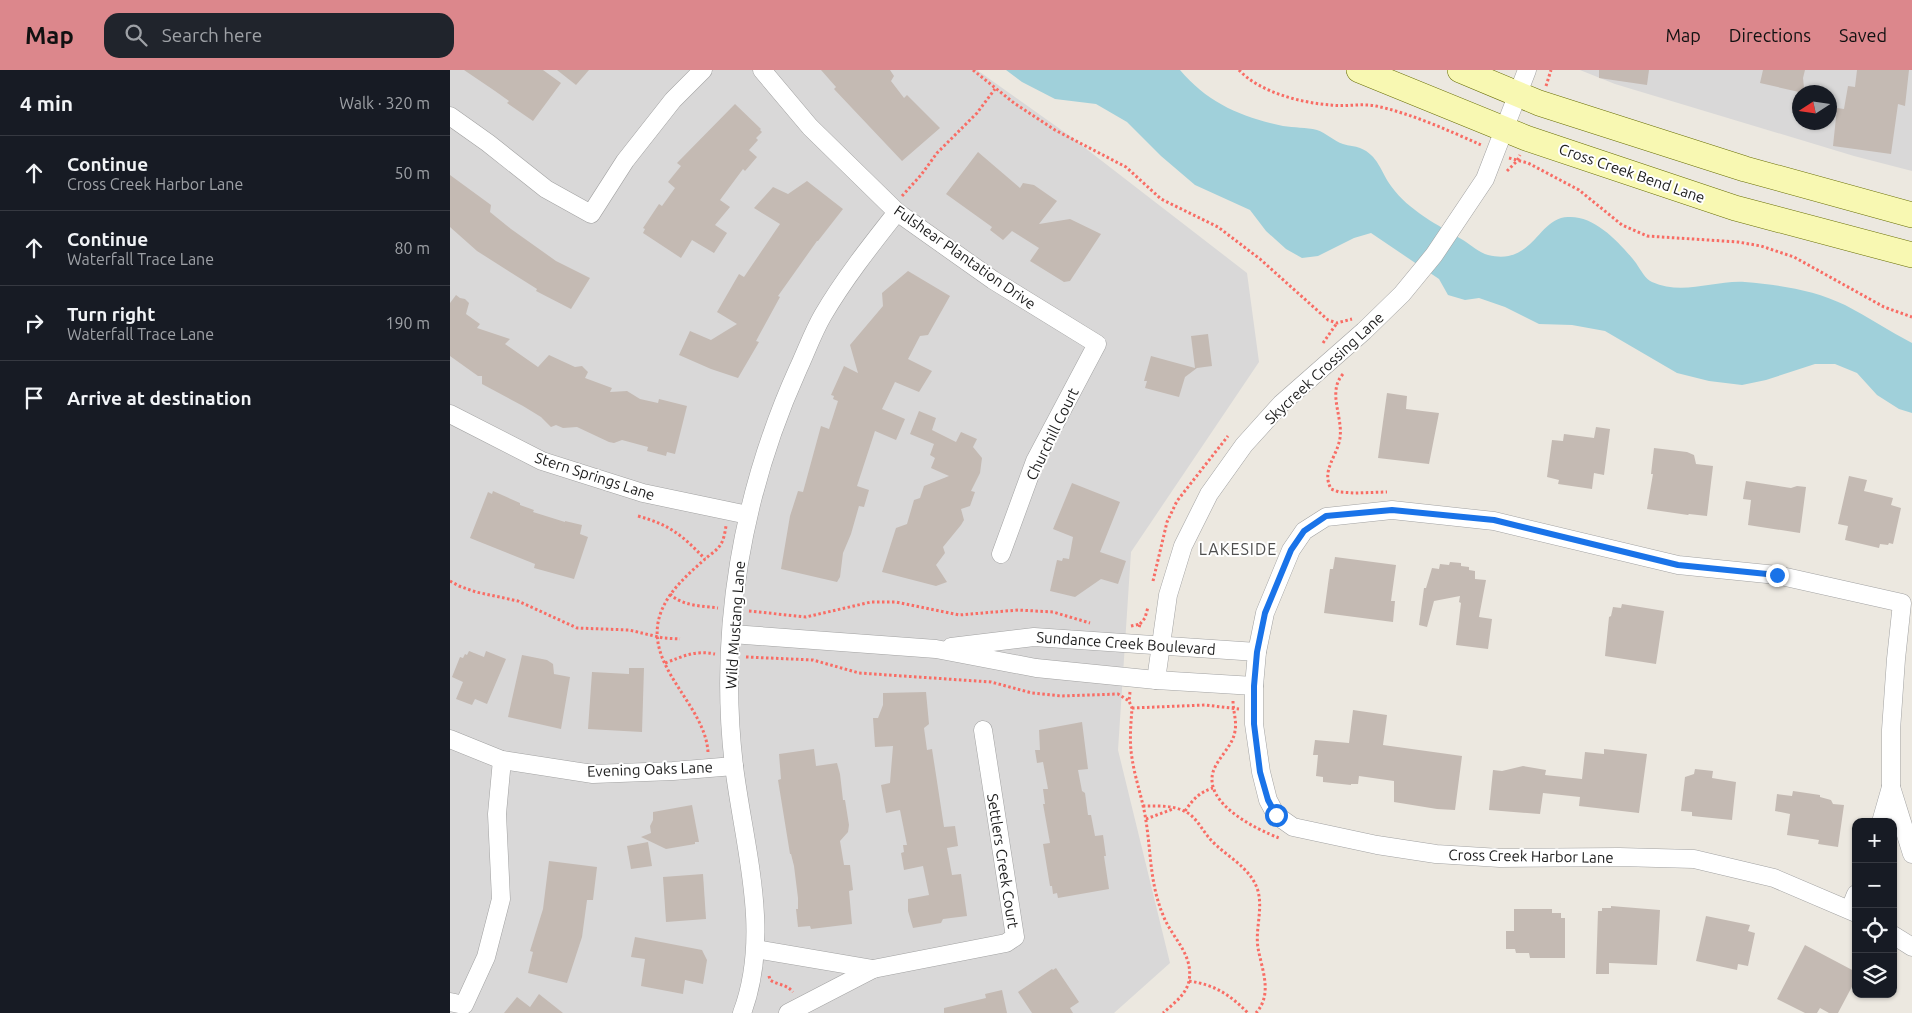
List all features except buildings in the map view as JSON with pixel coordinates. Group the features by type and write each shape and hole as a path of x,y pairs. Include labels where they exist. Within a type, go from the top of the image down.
{"main road":[{"name":"Cross Creek Bend Lane","path":"1359,70 1501,141 1526,138 1735,208 1912,255"},
{"path":"1460,70 1518,95 1745,169 1912,215"}],"street":[{"path":"450,116 488,143 546,189 591,214 631,153 673,100 704,70"},
{"name":"Fulshear Plantation Drive","path":"762,70 810,127 894,210 993,280 1097,344"},
{"name":"Skycreek Crossing Lane","path":"1156,680 1168,595 1183,546 1209,494 1244,445 1281,404 1364,331 1402,294 1434,255 1486,179 1527,70"},
{"name":"Wild Mustang Lane","path":"742,1013 761,950 750,861 734,766 730,691 736,573 764,453 790,388 822,316 894,210"},
{"name":"Churchill Court","path":"1001,554 1035,461 1097,344"},
{"name":"Stern Springs Lane","path":"450,414 542,460 643,493 748,515"},
{"name":"Cross Creek Harbor Lane","path":"1852,905 1774,878 1694,859 1620,857 1500,858 1436,854 1377,844 1293,826 1276,815 1268,800 1260,772 1254,724 1254,686 1257,652 1265,613 1291,550 1304,531 1326,516 1392,510 1494,520 1678,565 1777,575 1902,603 1891,730 1891,787"},
{"name":"Sundance Creek Boulevard","path":"732,634 936,650 1036,668 1156,680 1254,686"},
{"name":"Sundance Creek Boulevard","path":"936,650 1034,637 1257,652"},
{"name":"Settlers Creek Court","path":"795,1009 873,969 1006,943 1015,937 982,730"},
{"name":"Evening Oaks Lane","path":"450,739 502,760 593,774 734,766"},
{"path":"457,1004 486,957 501,899 497,814 502,760"},
{"path":"1882,818 1891,787"},
{"path":"1891,787 1912,854"},
{"path":"1897,938 1912,947"},
{"name":"Settlers Creek Court","path":"761,950 873,969"}],"path":[{"path":"973,70 995,89 1056,130 1126,167 1161,199 1218,227 1260,259 1328,320 1337,323 1354,318"},
{"path":"1239,70 1257,84 1288,98 1332,106 1354,104 1376,106 1501,141 1517,162 1528,164 1558,178 1579,190 1622,225 1647,236 1738,242 1761,246 1794,257 1884,307 1912,317"},
{"path":"894,210 937,153 977,113 995,89"},
{"path":"1344,372 1336,386 1340,439 1327,472 1327,482 1330,489 1339,492 1390,492 1392,510"},
{"path":"708,768 708,750 705,734 697,714 684,697 665,663 657,636 657,623 670,594 722,543 730,512"},
{"path":"638,516 670,527 686,539 705,558"},
{"path":"450,581 476,592 518,601 577,628 629,630 663,638 680,639"},
{"path":"670,594 674,598 699,606 806,617 871,602 896,602 959,615 1018,610 1054,612 1097,624"},
{"path":"1124,627 1140,624 1137,643"},
{"path":"665,663 687,654 702,651 731,656 813,660 859,673 991,682 1032,693 1060,696 1118,694 1130,701"},
{"path":"1132,678 1130,701 1132,708 1132,758 1146,819 1151,877 1163,917 1184,951 1188,962 1189,981 1184,992 1163,1013"},
{"path":"1233,685 1232,710 1235,730 1233,739 1220,757 1213,774 1213,788 1217,797 1227,808 1260,831 1282,840"},
{"path":"1132,708 1206,705 1223,706 1232,710 1254,709"},
{"path":"1185,811 1196,796 1203,791 1213,788"},
{"path":"1143,806 1176,808 1185,811 1216,846 1245,870 1255,882 1259,893 1258,946 1266,982 1262,1005 1256,1013"},
{"path":"1146,819 1176,808"},
{"path":"761,950 770,980 789,987 795,1009"},
{"path":"1189,981 1217,988 1248,1013"}],"shaded area":[{"path":"450,70 977,70 1067,134 1247,273 1259,362 1131,552 1118,750 1170,963 1114,1013 450,1013"},
{"path":"1580,70 1912,70 1912,171 1854,156 1615,84"}],"water":[{"path":"1006,70 1180,70 1191,82 1214,100 1239,113 1283,126 1317,130 1340,143 1366,151 1375,159 1391,186 1406,203 1434,223 1488,255 1503,257 1516,254 1558,219 1578,218 1588,221 1606,232 1630,255 1648,279 1664,286 1687,288 1745,282 1796,289 1833,300 1912,343 1912,413 1899,409 1877,395 1857,373 1835,364 1815,364 1766,380 1742,385 1709,381 1677,373 1605,331 1572,325 1539,324 1505,307 1479,298 1465,300 1448,295 1439,279 1371,233 1354,238 1318,256 1302,258 1286,249 1266,231 1250,210 1195,185 1161,156 1127,122 1096,104 1055,99 1022,82"}],"district":[{"name":"LAKESIDE","path":"1238,549"}],"route":[{"path":"1276,815 1268,800 1260,772 1254,724 1254,686 1257,652 1265,613 1291,550 1304,531 1326,516 1392,510 1494,520 1678,565 1777,575"}]}
